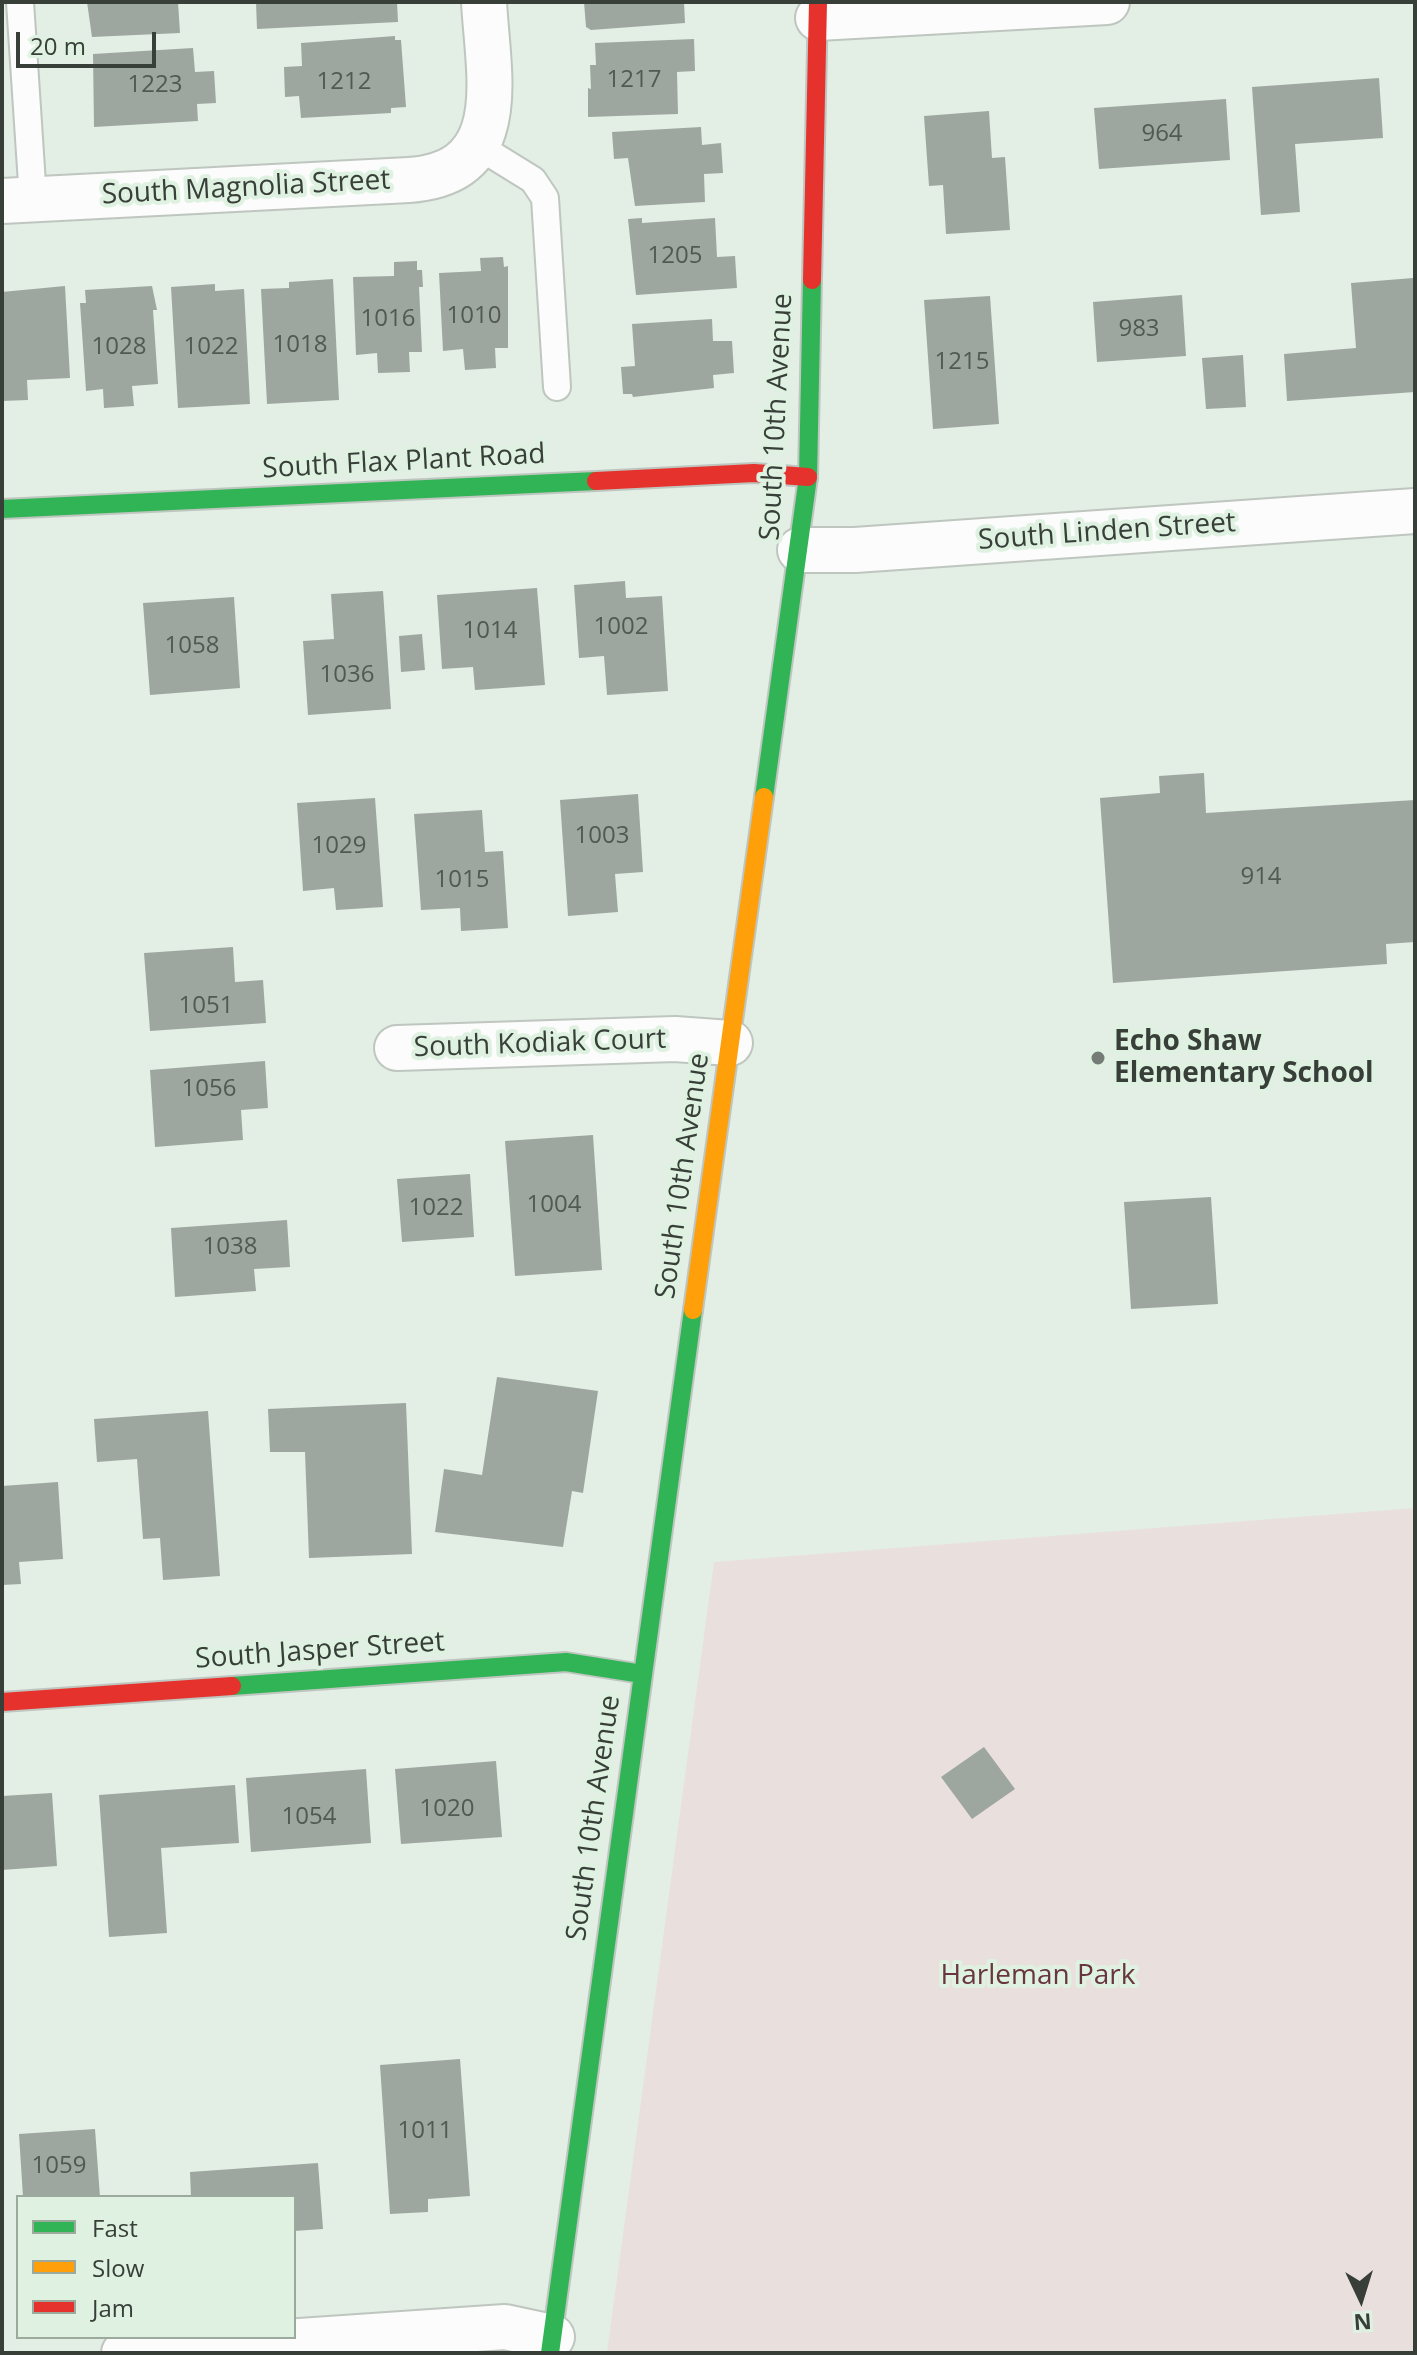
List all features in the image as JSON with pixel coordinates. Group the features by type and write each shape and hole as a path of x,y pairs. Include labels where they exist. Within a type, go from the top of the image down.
{"main road":[{"name":"South 10th Avenue","path":"551,2345 790,592 800,550 808,477 818,10"},
{"name":"South Flax Plant Road","path":"2,509 754,473 808,477"},
{"name":"South Jasper Street","path":"2,1702 566,1662 642,1674"}],"street":[{"path":"478,146 489,109 484,2"},
{"path":"818,10 1107,2"},
{"name":"South Magnolia Street","path":"17,200 430,178 452,171 478,146"},
{"name":"South Linden Street","path":"800,550 855,550 1415,511"},
{"name":"South Kodiak Court","path":"397,1048 675,1039 730,1043"},
{"path":"124,2353 505,2327 551,2345"}],"lane":[{"path":"17,200 20,2"},
{"path":"478,146 533,180 545,198 557,387"}],"green space":[{"name":"Harleman Park","path":"1415,1508 1415,2353 607,2353 714,1562"}],"building":[{"path":"87,2 178,2 180,33 92,37"},
{"path":"256,2 397,2 398,22 257,29"},
{"path":"584,2 684,2 685,23 591,30 586,27"},
{"path":"395,36 395,40 401,40 406,107 391,108 391,113 301,118 299,96 285,97 284,67 302,66 301,43"},
{"path":"694,39 695,71 677,72 678,114 588,117 590,65 596,65 595,43"},
{"path":"193,48 195,72 214,71 216,103 197,104 198,121 94,127 93,54"},
{"path":"1379,78 1383,138 1295,144 1300,212 1261,215 1252,87"},
{"path":"1226,99 1230,160 1099,169 1094,108"},
{"path":"989,111 992,158 1005,157 1010,230 946,234 943,185 929,186 924,116"},
{"path":"701,127 702,145 721,143 723,173 704,174 705,202 635,206 628,158 614,159 612,132"},
{"path":"642,218 642,223 715,218 717,257 735,256 737,288 636,295 628,219"},
{"path":"503,257 504,267 508,266 508,348 495,348 496,368 465,370 463,349 443,351 439,273 481,271 480,258"},
{"path":"417,261 417,270 422,270 423,287 419,287 422,352 409,352 410,372 378,373 377,353 356,355 353,277 394,276 394,262"},
{"path":"1413,278 1415,392 1287,401 1284,354 1356,348 1351,283"},
{"path":"333,279 339,400 267,404 261,289 289,288 289,282"},
{"path":"215,284 215,291 244,289 250,404 178,408 171,287"},
{"path":"65,286 70,378 27,380 28,400 2,401 2,292"},
{"path":"152,286 157,310 153,310 158,384 132,386 134,406 104,408 103,389 86,391 80,303 86,303 85,290"},
{"path":"1182,295 1186,356 1097,362 1093,302"},
{"path":"990,296 999,424 933,429 924,300"},
{"path":"712,319 713,341 732,341 734,373 713,375 714,388 633,397 632,394 623,394 621,367 635,366 632,324"},
{"path":"1243,355 1246,407 1206,409 1202,358"},
{"path":"625,581 626,598 662,596 668,691 607,695 604,656 579,658 574,585"},
{"path":"537,588 545,685 475,690 473,667 442,669 437,595"},
{"path":"383,591 391,709 308,715 303,641 334,639 331,594"},
{"path":"234,597 240,688 150,695 143,603"},
{"path":"422,634 425,670 401,672 399,636"},
{"path":"1204,773 1206,813 1415,800 1415,942 1386,944 1387,964 1113,983 1100,798 1160,793 1159,776"},
{"path":"638,794 643,872 615,874 618,912 568,916 560,800"},
{"path":"375,798 383,907 336,910 334,888 303,891 297,803"},
{"path":"482,810 485,852 503,851 508,928 461,931 460,908 421,910 414,814"},
{"path":"233,947 235,982 263,980 266,1023 150,1031 144,953"},
{"path":"265,1061 268,1108 241,1110 243,1140 155,1147 150,1070"},
{"path":"593,1135 602,1270 515,1276 505,1141"},
{"path":"470,1174 474,1237 402,1242 397,1179"},
{"path":"1211,1197 1218,1304 1131,1309 1124,1202"},
{"path":"287,1220 290,1267 254,1269 256,1291 175,1297 171,1228"},
{"path":"497,1377 598,1391 583,1493 572,1491 563,1547 435,1532 444,1469 482,1475"},
{"path":"406,1403 412,1554 309,1558 305,1452 270,1452 268,1409"},
{"path":"208,1411 220,1576 163,1580 160,1538 143,1539 137,1459 97,1462 94,1419"},
{"path":"58,1482 63,1559 19,1562 21,1584 2,1585 2,1486"},
{"path":"984,1747 1015,1789 972,1819 941,1777"},
{"path":"496,1761 502,1837 401,1844 395,1769"},
{"path":"366,1769 371,1843 251,1852 246,1778"},
{"path":"235,1785 239,1843 161,1848 167,1933 109,1937 99,1795"},
{"path":"52,1793 57,1866 2,1870 2,1796"},
{"path":"460,2059 470,2196 428,2199 428,2212 390,2214 380,2065"},
{"path":"95,2129 100,2195 23,2195 19,2134"},
{"path":"318,2163 323,2229 296,2231 296,2195 191,2195 190,2172"}],"traffic: fast":[{"path":"764,797 808,477 812,280"},
{"path":"2,509 596,481"},
{"path":"550,2353 693,1310"},
{"path":"232,1686 566,1662 642,1674"}],"traffic: slow":[{"path":"693,1310 764,797"}],"traffic: jam":[{"path":"812,280 818,2"},
{"path":"596,481 754,473 808,477"},
{"path":"2,1702 232,1686"}],"place":[{"name":"Echo Shaw Elementary School","path":"1098,1058"}]}
